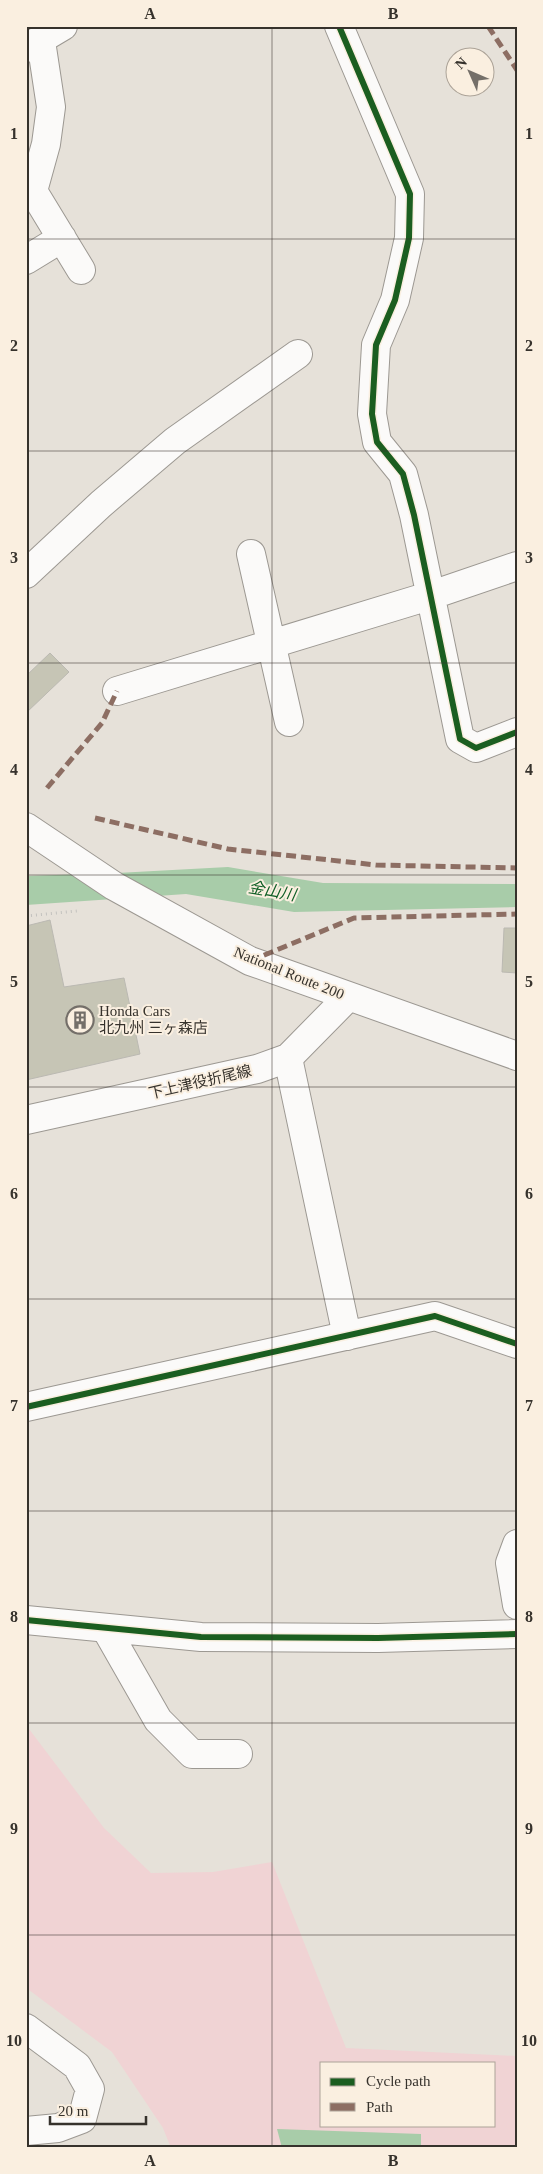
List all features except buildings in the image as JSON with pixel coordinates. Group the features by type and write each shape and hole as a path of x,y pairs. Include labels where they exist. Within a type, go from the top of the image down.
{"main road":[{"path":"339,26 410,194 409,238 394,300 376,345 372,414 377,442 403,474 414,516 460,739 476,748 517,732"},
{"path":"44,38 51,108 46,144 33,191 81,270"},
{"path":"26,260 62,238"},
{"path":"26,574 102,504 175,441 298,354"},
{"path":"251,554 289,722"},
{"path":"117,691 430,596 517,566"},
{"name":"National Route 200","path":"26,827 61,852 149,907 250,961 517,1056"},
{"name":"下上津役折尾線","path":"26,1120 257,1069 288,1058 348,997"},
{"path":"288,1058 347,1336"},
{"path":"26,1407 435,1316 517,1344"},
{"path":"517,1544 510,1563 517,1605"},
{"path":"26,1620 201,1637 378,1638 517,1634"},
{"path":"106,1629 158,1720 192,1754 238,1754"},
{"path":"26,2028 77,2066 90,2089 82,2118 58,2128 26,2131"}],"path":[{"path":"26,916 77,911"}],"shaded area":[{"path":"26,1725 104,1828 151,1873 213,1872 272,1862 346,2048 517,2056 517,2148 171,2148 163,2128 112,2052 29,1990 26,1985"}],"water":[{"name":"金山川","path":"228,867 323,883 517,884 517,907 294,912 186,894 26,905 26,876"},
{"path":"277,2129 421,2134 421,2148 282,2148"}],"marked path":[{"path":"488,26 517,70"},
{"path":"47,788 102,723 117,691"},
{"path":"95,818 228,849 376,865 517,868"},
{"path":"250,961 354,918 517,914"}],"cycle path":[{"path":"339,26 410,194 409,238 395,300 376,345 372,414 377,442 403,474 414,515 460,739 476,748 517,732"},
{"path":"26,1407 435,1316 517,1344"},
{"path":"26,1620 201,1637 378,1638 517,1634"}],"place":[{"name":"Honda Cars 北九州 三ヶ森店","path":"80,1020"}]}
